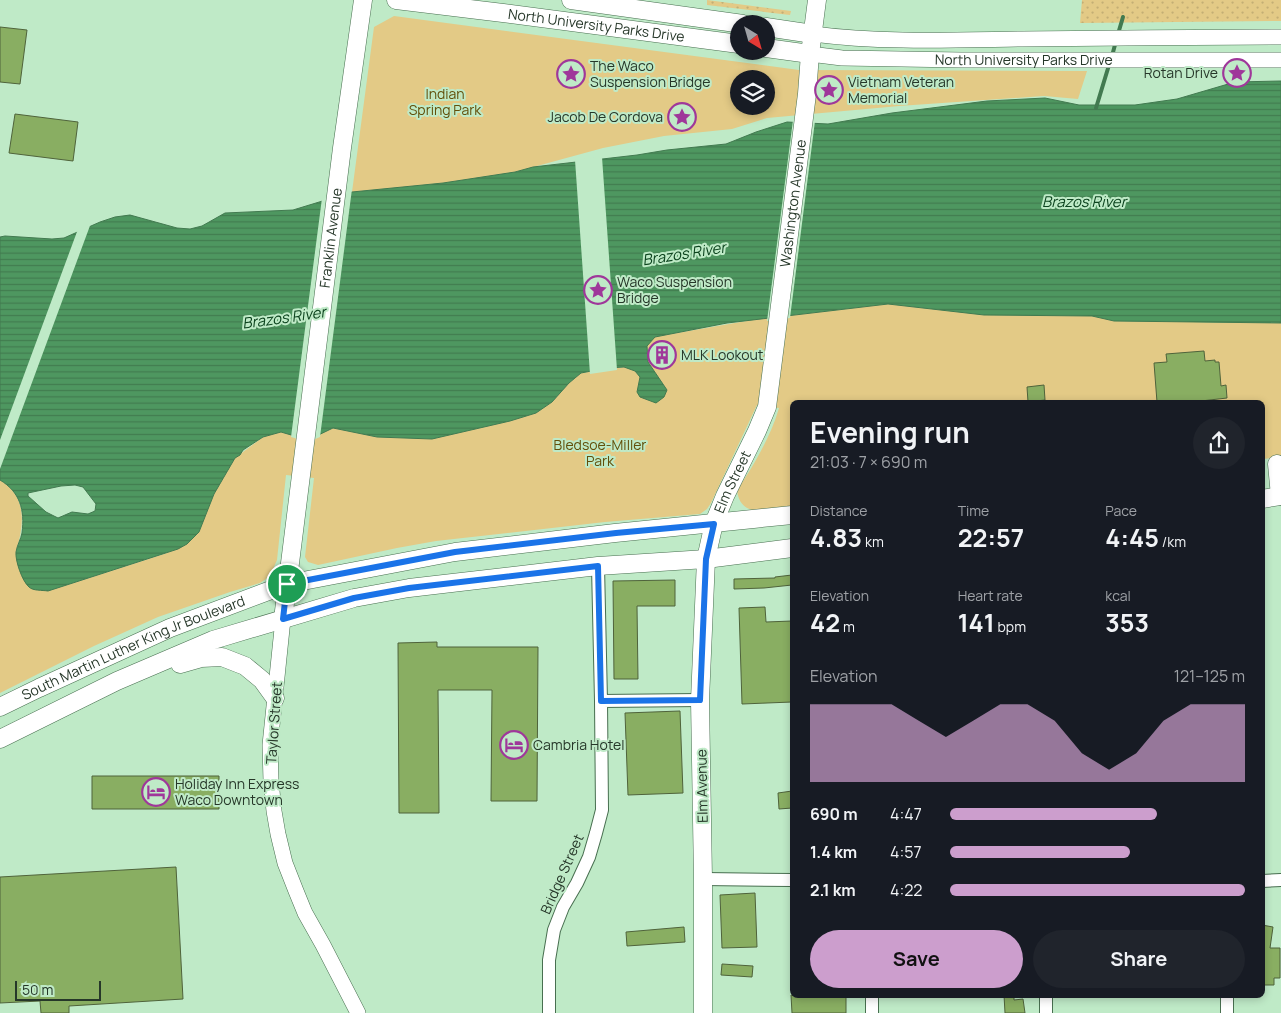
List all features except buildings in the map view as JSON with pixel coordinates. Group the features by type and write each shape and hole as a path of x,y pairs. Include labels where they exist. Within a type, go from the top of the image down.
{"main road":[{"name":"Franklin Avenue","path":"300,476 363,0"},
{"name":"North University Parks Drive","path":"396,0 730,43"},
{"name":"North University Parks Drive","path":"571,0 730,22"},
{"name":"Washington Avenue","path":"767,407 807,94 817,0"},
{"name":"North University Parks Drive","path":"775,28 813,34"},
{"name":"North University Parks Drive","path":"775,49 810,54"},
{"name":"Elm Street","path":"706,559 714,524 725,496 758,431 767,407"},
{"path":"1265,499 1281,496 1274,464"},
{"name":"Taylor Street","path":"283,619 300,476"},
{"name":"South Martin Luther King Jr Boulevard","path":"0,707 170,628 287,584 455,552 790,515"},
{"name":"South Martin Luther King Jr Boulevard","path":"0,739 117,681 213,640 354,598 409,588 598,566 706,559 790,548"},
{"name":"Elm Avenue","path":"703,1013 700,700 706,559"},
{"path":"117,681 201,658 222,657 245,666 262,680 275,698"}],"street":[{"name":"North University Parks Drive","path":"813,34 854,39 954,40 1281,37"},
{"name":"North University Parks Drive","path":"810,54 842,58 961,60 1281,60"},
{"name":"Bridge Street","path":"549,1013 550,960 554,930 563,907 589,857 602,810 598,566"},
{"name":"Taylor Street","path":"283,619 270,745 270,781 274,811 283,853 305,913 358,1013"},
{"path":"601,701 700,700"},
{"path":"703,879 790,880"},
{"path":"1265,881 1281,880"},
{"path":"872,998 872,1013"},
{"path":"1046,998 1046,1013"},
{"path":"1227,998 1227,1013"}],"green space":[{"path":"707,0 791,11 790,15 707,5"},
{"path":"1082,0 1281,0 1281,21 1080,23"},
{"name":"Indian Spring Park","path":"394,16 799,70 1087,71 1078,99 1044,96 899,106 767,118 732,129 664,136 603,148 515,172 443,183 352,192 374,27"},
{"name":"Bledsoe-Miller Park","path":"888,304 984,315 1092,316 1114,321 1281,323 1281,457 1265,459 1265,400 790,400 790,508 758,511 744,506 739,499 737,490 761,451 779,408 757,405 711,503 700,514 605,522 436,541 318,565 308,562 305,557 314,478 286,475 277,560 266,579 260,583 158,617 94,646 0,693 0,480 15,495 22,512 21,532 16,552 48,591 164,554 187,544 199,532 214,494 235,458 263,437 281,432 308,440 333,428 377,437 432,439 536,413 552,402 581,373 624,367 635,371 640,377 667,390 648,362 647,346 654,337 752,320"}],"water":[{"name":"Brazos River","path":"1281,81 1281,323 1114,321 1092,316 984,315 888,304 727,323 655,337 647,346 648,362 667,390 664,397 656,403 640,397 637,392 640,377 635,371 624,367 607,368 581,373 552,402 536,413 432,439 377,437 333,428 308,440 281,432 263,437 243,450 235,458 214,494 199,532 187,544 178,549 48,591 31,588 26,584 22,575 16,556 22,533 22,509 17,496 0,480 0,237 64,238 100,222 130,215 177,228 190,229 202,226 225,213 293,210 352,192 443,183 515,172 533,167 726,144 787,122 828,124 892,113 987,101 1045,98 1079,105 1135,105 1177,99 1235,82","holes":["75,485 83,487 96,504 95,511 88,514 72,512 58,518 46,512 28,496 28,493 61,486"]}],"pier":[{"path":"793,120 815,121 790,318 767,321"},
{"name":"Waco Suspension Bridge","path":"602,157 617,370 590,374 575,160"},
{"path":"352,189 320,437 308,442 291,437 322,198"},
{"path":"91,223 0,469 0,440 78,229"}],"waterway":[{"path":"1118,34 1123,17"},
{"path":"1112,56 1116,41"},
{"path":"1096,108 1109,65"}],"place":[{"name":"Rotan Drive","path":"1237,73"},
{"name":"The Waco Suspension Bridge","path":"571,74"},
{"name":"Vietnam Veteran Memorial","path":"829,90"},
{"name":"Jacob De Cordova","path":"682,117"},
{"name":"Waco Suspension Bridge","path":"598,290"},
{"name":"MLK Lookout","path":"662,355"},
{"name":"Cambria Hotel","path":"514,745"},
{"name":"Holiday Inn Express Waco Downtown","path":"156,792"}],"route":[{"path":"714,524 706,559 700,700 601,701 598,566 409,588 354,598 283,619 287,584 455,552 616,533 714,524"}]}
